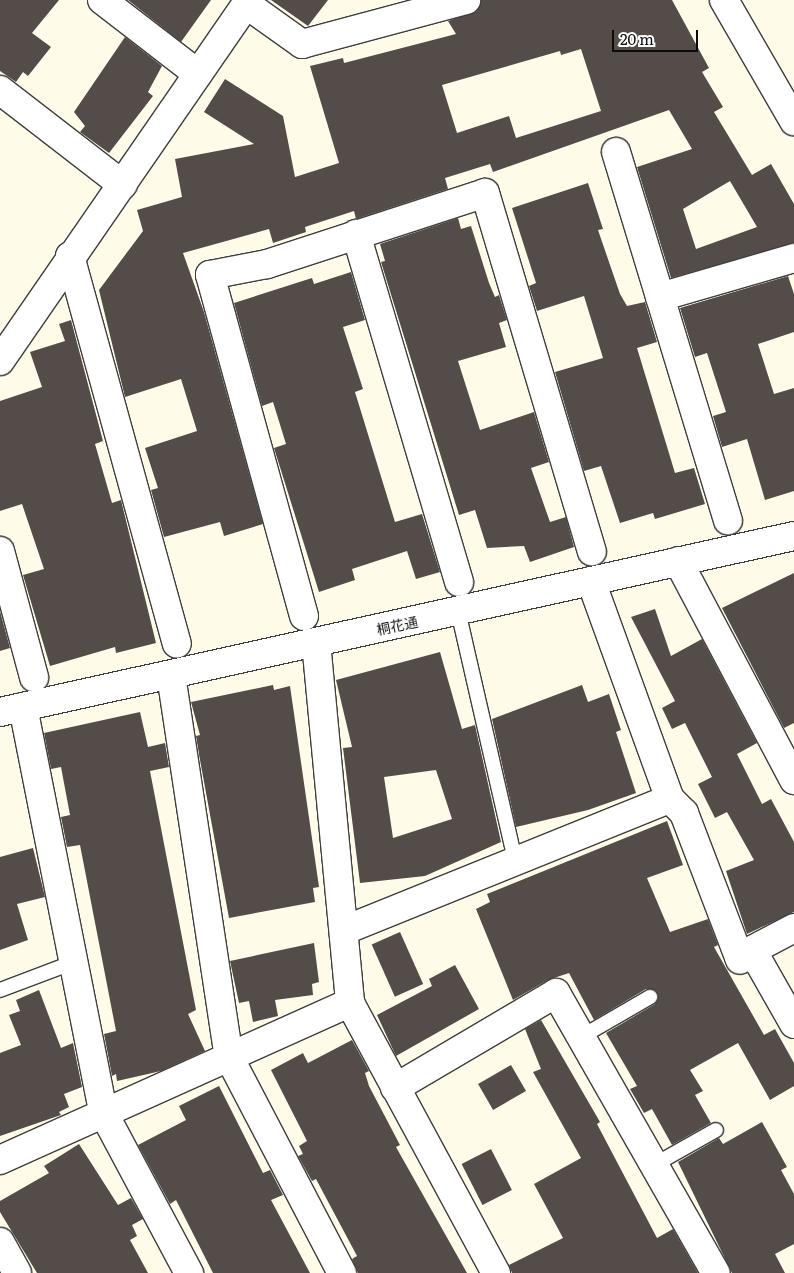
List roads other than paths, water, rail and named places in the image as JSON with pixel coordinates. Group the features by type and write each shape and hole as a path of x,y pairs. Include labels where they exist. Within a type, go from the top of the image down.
{"street":[{"path":"102,0 198,74"},
{"path":"0,361 70,256 123,185 247,2 302,44 466,0"},
{"path":"724,0 794,121"},
{"path":"0,90 123,185"},
{"path":"616,152 728,520"},
{"path":"304,616 210,275 268,264 484,193 592,552"},
{"path":"356,234 459,582"},
{"path":"70,256 177,644"},
{"path":"660,297 794,258"},
{"name":"桐花通","path":"12,710 794,536"},
{"path":"0,551 34,677"},
{"path":"678,561 794,780"},
{"path":"591,581 670,799 684,813 744,955 794,1024"},
{"path":"316,642 345,930 350,1003 394,1088 496,1273"},
{"path":"171,675 229,1057 342,1273"},
{"path":"12,710 74,962 103,1112 189,1273"},
{"path":"345,930 670,799"},
{"path":"744,955 794,928"},
{"path":"394,1088 556,993 716,1273"},
{"path":"0,1160 103,1112 350,1003"},
{"path":"0,1242 17,1273"}],"lane":[{"path":"458,611 515,860"},
{"path":"0,990 74,962"},
{"path":"581,1037 650,997"},
{"path":"654,1165 716,1130"}]}
